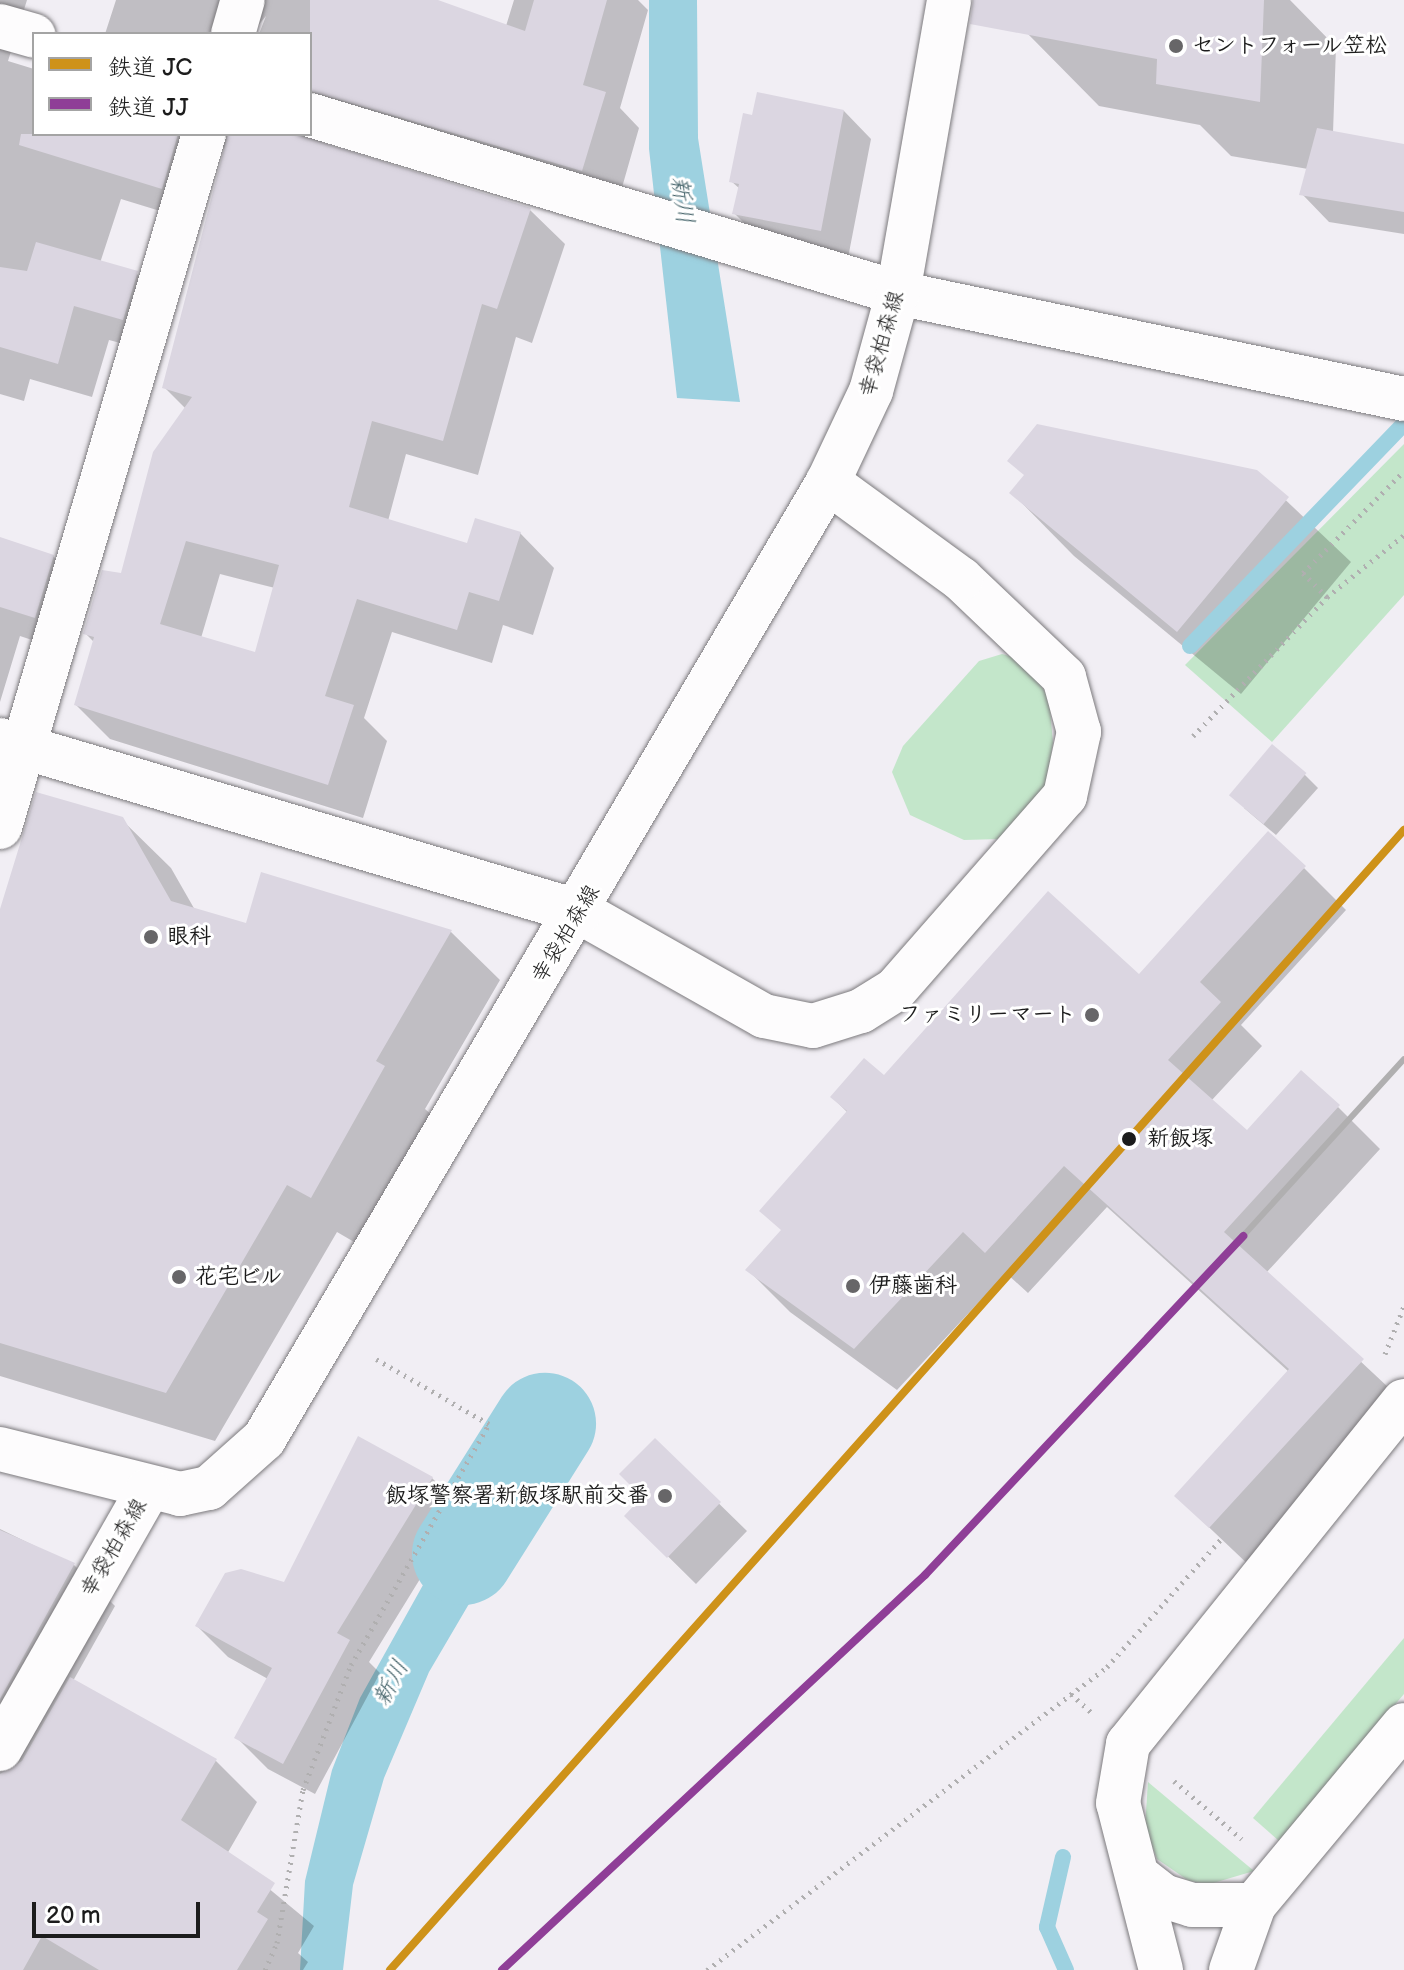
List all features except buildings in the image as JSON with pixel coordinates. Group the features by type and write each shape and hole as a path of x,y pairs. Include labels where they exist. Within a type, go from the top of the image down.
{"street":[{"path":"234,32 243,0"},
{"name":"幸袋柏森線","path":"0,1749 148,1490 209,1488 264,1439 580,912 828,482 871,391 898,293 949,0"},
{"path":"0,26 32,35"},
{"path":"312,116 898,293 1404,399"},
{"path":"0,827 12,743 203,136"},
{"path":"12,743 580,912 764,1016 813,1026 861,1011 895,990 1065,796 1079,732 1064,677 961,579 828,482"},
{"path":"1161,1970 1118,1803 1128,1744 1404,1401"},
{"path":"0,1449 148,1490"},
{"path":"1231,1970 1254,1905 1404,1725"},
{"path":"1139,1877 1163,1896 1192,1905 1254,1905"}],"path":[{"path":"1327,597 1303,573 1404,471"},
{"path":"1193,736 1327,597 1404,535"},
{"path":"1383,1360 1403,1310"},
{"path":"265,1970 277,1943 303,1790 351,1665 489,1424 376,1359"},
{"path":"707,1970 1107,1667 1234,1525"},
{"path":"1163,1772 1253,1848"}],"green space":[{"path":"1404,444 1404,595 1272,742 1185,665"},
{"path":"1002,654 1024,660 1049,698 1053,743 1046,785 1000,839 964,840 910,815 892,772 903,746 979,661"},
{"path":"1404,1638 1404,1694 1279,1841 1253,1818"},
{"path":"1148,1782 1254,1871 1210,1884 1189,1881 1157,1859 1145,1827"}],"water":[{"path":"649,0 697,0 698,138 740,402 677,398 649,149"},
{"path":"515,1420 561,1447 429,1672 384,1778 353,1885 343,1970 300,1970 305,1881 332,1770 360,1698"}],"waterway":[{"path":"1190,646 1404,424"},
{"name":"新川","path":"463,1554 545,1424"},
{"path":"1063,1857 1047,1927 1066,1970"}],"railway":[{"path":"1243,1236 1404,1059"}],"rail line":[{"name":"JC","path":"390,1970 1404,830"},
{"name":"JJ","path":"502,1970 925,1575 1243,1236"}],"place":[{"name":"セントフォール笠松","path":"1176,46"},
{"name":"眼科","path":"151,937"},
{"name":"ファミリーマート","path":"1092,1015"},
{"name":"新飯塚","path":"1129,1139"},
{"name":"花宅ビル","path":"179,1277"},
{"name":"伊藤歯科","path":"853,1286"},
{"name":"飯塚警察署新飯塚駅前交番","path":"665,1496"}]}
